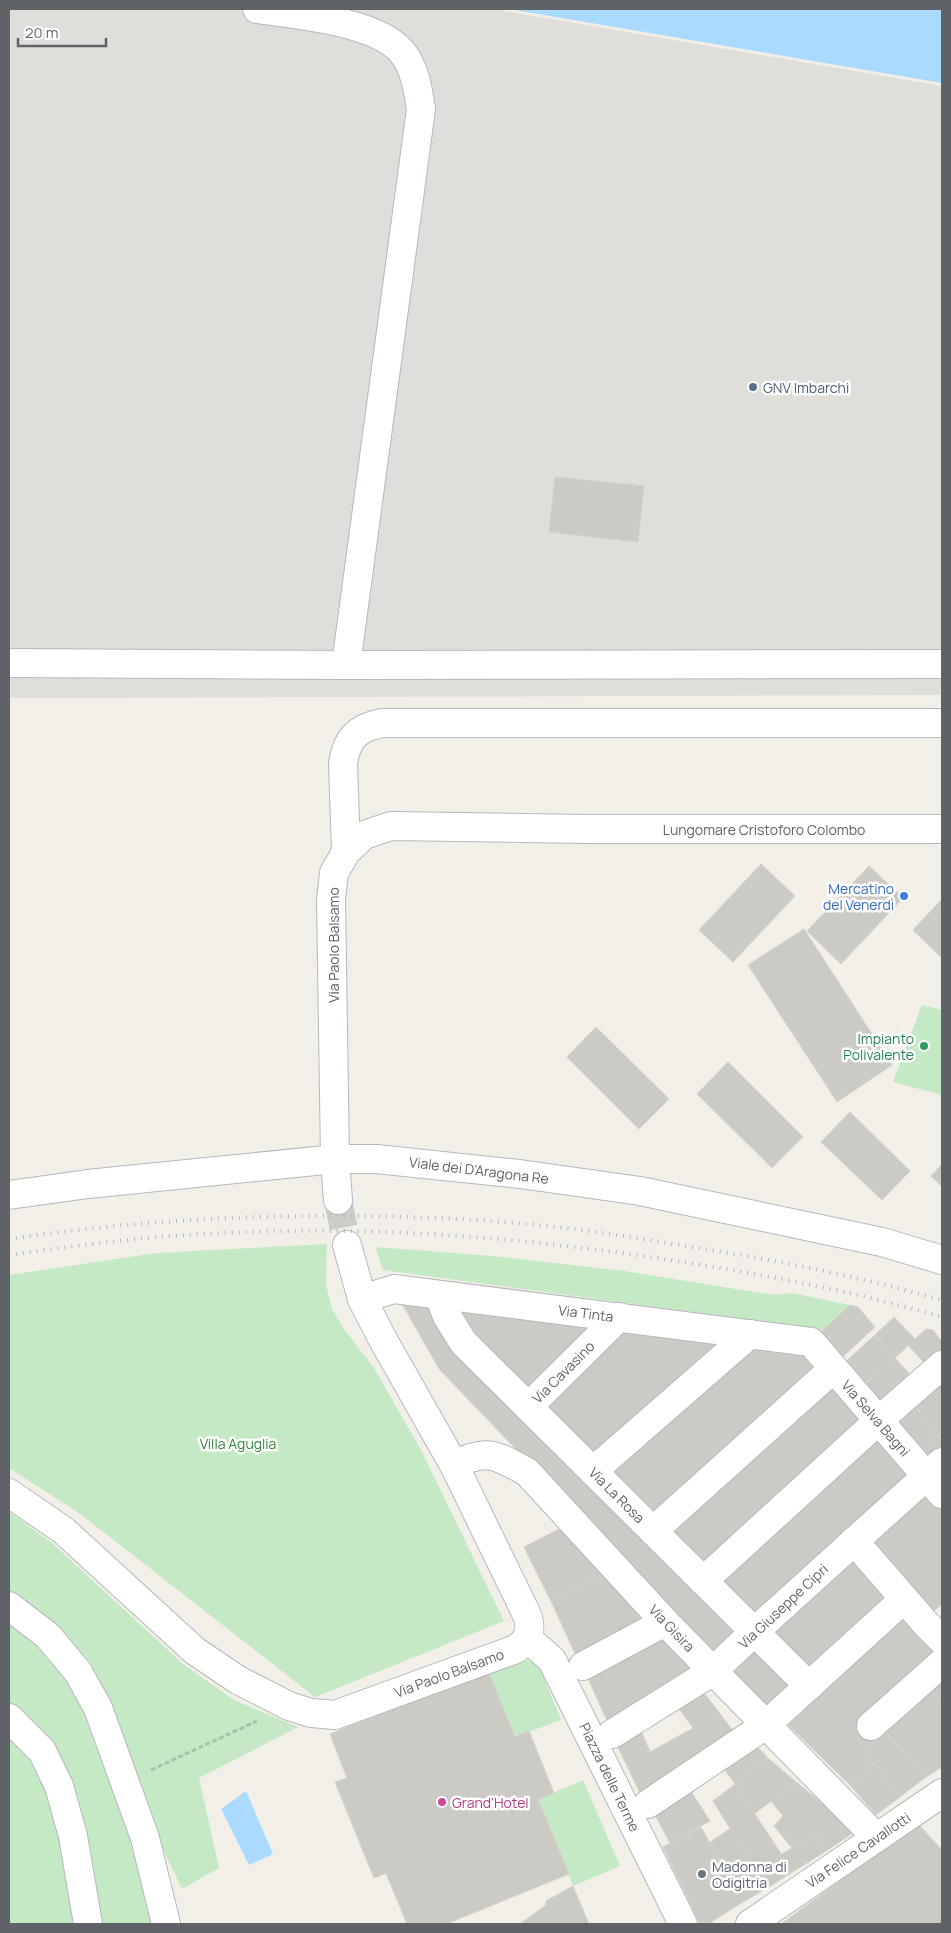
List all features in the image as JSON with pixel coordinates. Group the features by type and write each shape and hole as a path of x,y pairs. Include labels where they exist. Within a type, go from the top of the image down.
{"street":[{"path":"257,9 352,25 382,37 402,51 416,78 421,109 346,665"},
{"path":"9,663 346,665 942,664"},
{"path":"346,852 343,763 345,751 350,740 358,731 369,726 401,723 942,723"},
{"name":"Via Paolo Balsamo","path":"338,1200 335,1159 331,899 334,873 346,852 364,835 391,826 587,829"},
{"name":"Lungomare Cristoforo Colombo","path":"587,829 942,829"},
{"name":"Viale dei D'Aragona Re","path":"9,1195 88,1184 335,1159 376,1159 520,1174 640,1191 882,1242 942,1260"},
{"path":"347,1245 362,1299 454,1465 527,1615 530,1622 530,1631 527,1638"},
{"name":"Via Tinta","path":"362,1299 394,1289 811,1342"},
{"name":"Via La Rosa","path":"439,1295 447,1316 463,1342 809,1686"},
{"name":"Via Cavasino","path":"528,1407 619,1317"},
{"path":"593,1471 750,1334"},
{"name":"Via Selva Bagni","path":"811,1342 878,1421 937,1477"},
{"path":"703,1580 942,1365"},
{"path":"653,1531 833,1369"},
{"name":"Via Gisira","path":"454,1465 472,1456 487,1454 507,1461 526,1472 665,1622 876,1836"},
{"name":"Via Giuseppe Cipri","path":"612,1734 714,1671 854,1541 937,1477"},
{"name":"Via Paolo Balsamo","path":"9,1493 63,1530 195,1650 238,1680 289,1706 311,1713 334,1714 516,1649 527,1638"},
{"path":"854,1541 904,1599 937,1626"},
{"path":"648,1804 767,1724 904,1599"},
{"path":"9,1606 48,1636 78,1672 98,1708 145,1838 166,1924"},
{"path":"583,1666 665,1622"},
{"name":"Piazza delle Terme","path":"527,1638 552,1660 683,1924"},
{"path":"871,1726 942,1664"},
{"path":"9,1718 42,1751 59,1786 73,1836 88,1924"},
{"name":"Via Felice Cavallotti","path":"750,1924 876,1836 942,1793"}],"path":[{"path":"124,1782 289,1706"}],"shaded area":[{"path":"9,9 494,9 942,86 942,695 9,698"}],"green space":[{"name":"Impianto Polivalente","path":"922,1005 942,1010 942,1095 893,1082"},
{"name":"Villa Aguglia","path":"327,1244 326,1285 332,1309 344,1329 374,1368 422,1452 504,1621 315,1697 79,1513 9,1468 9,1275 157,1253"},
{"path":"375,1247 493,1256 624,1271 774,1295 792,1293 850,1305 817,1336 805,1327 383,1270"},
{"path":"9,1512 52,1543 183,1664 234,1700 298,1727 199,1778 219,1868 182,1889 155,1833 136,1834 132,1844 156,1924 9,1924"},
{"path":"521,1658 534,1663 540,1668 561,1720 515,1737 488,1671"},
{"path":"583,1780 620,1866 573,1886 538,1799"}],"water":[{"path":"509,9 942,9 942,83"},
{"path":"246,1791 273,1854 249,1865 221,1809"}],"building":[{"path":"555,477 644,486 638,542 549,532"},
{"path":"761,864 795,896 733,962 699,930"},
{"path":"869,866 903,898 841,964 807,931"},
{"path":"942,899 942,958 913,930"},
{"path":"804,929 892,1065 837,1102 748,965"},
{"path":"596,1027 669,1099 639,1129 567,1057"},
{"path":"728,1062 803,1137 772,1168 697,1094"},
{"path":"850,1112 910,1171 882,1200 821,1142"},
{"path":"942,1164 942,1187 931,1176"},
{"path":"421,1295 744,1630 716,1658 440,1370 402,1304"},
{"path":"473,1303 600,1321 532,1392 459,1316"},
{"path":"850,1305 858,1307 875,1327 838,1361 817,1336"},
{"path":"894,1317 915,1339 895,1358 875,1335"},
{"path":"626,1325 732,1339 597,1459 543,1405"},
{"path":"926,1329 933,1330 942,1342 942,1357 929,1368 908,1345"},
{"path":"875,1335 895,1358 861,1388 842,1365"},
{"path":"752,1342 805,1346 824,1369 656,1520 607,1469"},
{"path":"895,1358 915,1380 881,1411 861,1388"},
{"path":"934,1378 942,1388 942,1432 939,1434 909,1400"},
{"path":"830,1380 869,1420 705,1569 666,1530"},
{"path":"909,1400 939,1434 917,1453 888,1419"},
{"path":"942,1432 942,1452 927,1465 917,1453"},
{"path":"875,1434 913,1474 755,1621 716,1581"},
{"path":"924,1487 942,1508 942,1604 928,1616 865,1543"},
{"path":"561,1528 604,1575 550,1599 524,1547"},
{"path":"853,1551 894,1598 807,1674 766,1631"},
{"path":"604,1575 646,1625 578,1660 550,1599"},
{"path":"901,1609 942,1650 863,1726 875,1740 863,1750 874,1763 850,1785 782,1719"},
{"path":"661,1636 699,1675 610,1727 586,1674"},
{"path":"754,1639 801,1683 770,1711 727,1668"},
{"path":"488,1671 515,1737 529,1731 554,1793 538,1799 569,1874 446,1924 407,1924 386,1873 374,1878 335,1782 347,1778 330,1734"},
{"path":"942,1673 942,1703 929,1689"},
{"path":"926,1686 942,1703 942,1767 926,1777 882,1728"},
{"path":"700,1688 738,1737 641,1795 615,1741 639,1726 650,1752 693,1728 675,1703"},
{"path":"885,1732 926,1777 901,1796 863,1750"},
{"path":"753,1742 768,1758 735,1784 722,1766"},
{"path":"768,1758 796,1782 754,1814 735,1784"},
{"path":"874,1763 901,1796 876,1815 850,1785"},
{"path":"796,1782 856,1831 826,1851 815,1834 792,1848 774,1826 783,1816 771,1801"},
{"path":"735,1784 782,1855 756,1870 713,1801"},
{"path":"690,1790 710,1821 670,1843 654,1813"},
{"path":"918,1824 942,1850 942,1924 781,1924"},
{"name":"Madonna di Odigitria","path":"701,1827 743,1902 708,1924 700,1924 663,1847"},
{"path":"731,1828 767,1888 743,1902 710,1842"},
{"path":"815,1834 826,1851 767,1888 756,1870"},
{"path":"573,1886 589,1924 520,1924 546,1905 546,1901"}],"tunnel":[{"path":"338,1200 347,1245"}],"railway":[{"path":"9,1239 125,1225 242,1217 359,1216 476,1220 585,1230 724,1252 787,1263 942,1300"},
{"path":"9,1255 168,1236 279,1231 395,1232 568,1246 716,1267 846,1292 942,1317"}],"place":[{"name":"GNV Imbarchi","path":"753,387"},
{"name":"Mercatino del Venerdì","path":"904,896"},
{"name":"Impianto Polivalente","path":"924,1046"},
{"name":"Grand'Hotel","path":"442,1802"},
{"name":"Madonna di Odigitria","path":"702,1874"}]}
